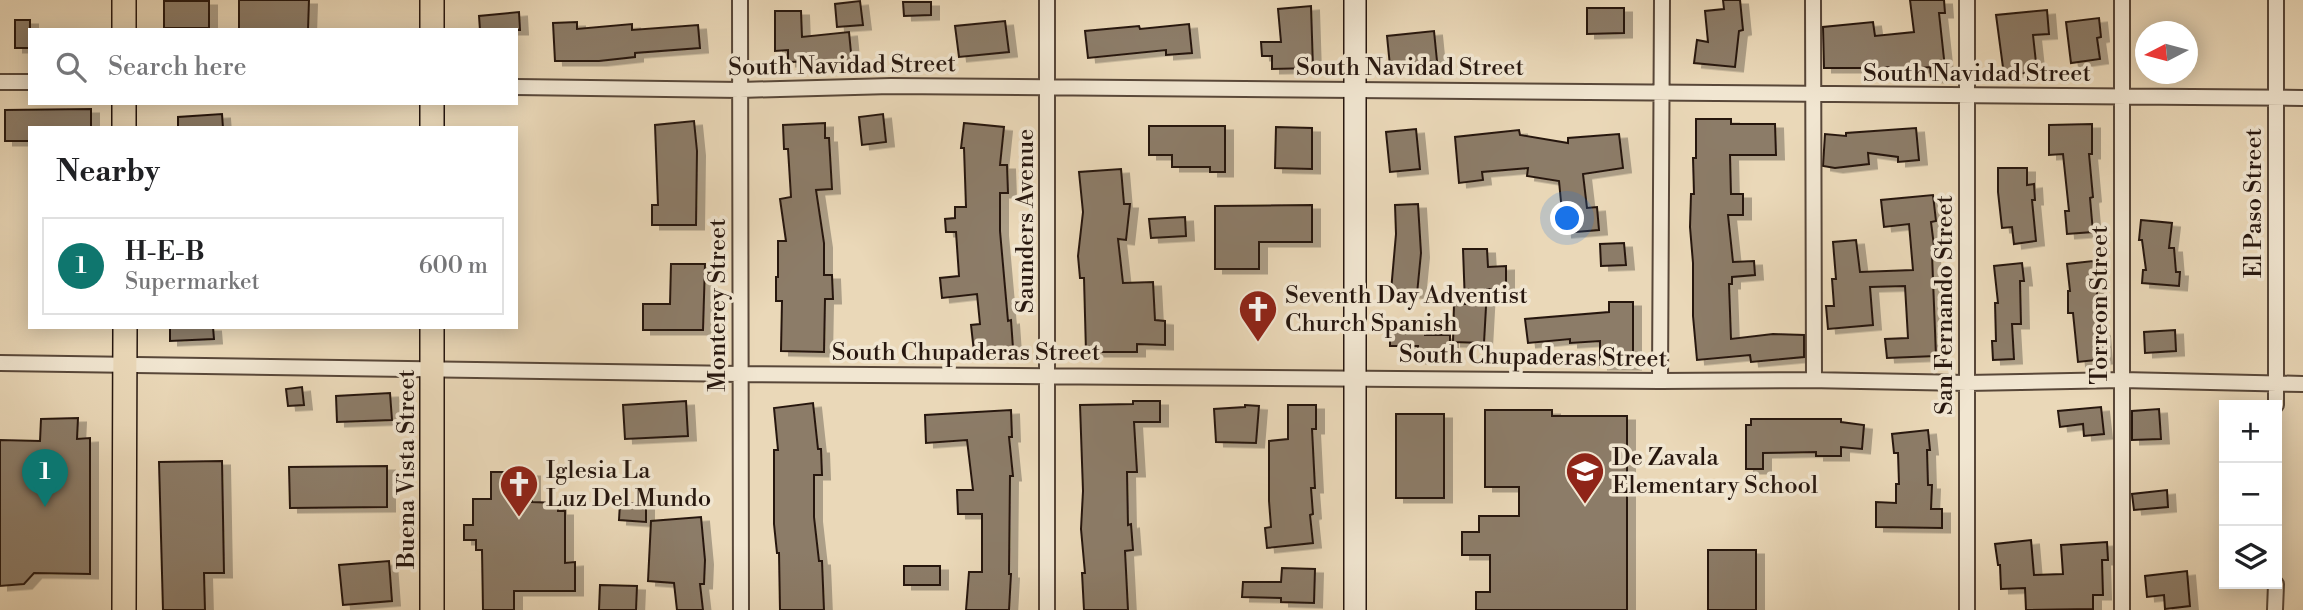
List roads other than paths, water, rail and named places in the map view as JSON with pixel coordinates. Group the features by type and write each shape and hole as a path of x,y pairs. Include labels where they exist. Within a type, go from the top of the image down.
{"main road":[{"path":"124,0 124,28"},
{"path":"432,0 432,28"},
{"path":"124,105 124,126"},
{"path":"432,105 432,126"},
{"path":"124,610 125,329"},
{"name":"Buena Vista Street","path":"432,329 432,610"}],"street":[{"name":"Monterey Street","path":"740,0 740,610"},
{"name":"Saunders Avenue","path":"1047,0 1048,610"},
{"path":"1354,0 1355,610"},
{"path":"1660,381 1662,0"},
{"path":"1811,380 1813,0"},
{"name":"San Fernando Street","path":"1967,0 1967,610"},
{"name":"Torreon Street","path":"2122,0 2122,610"},
{"name":"El Paso Street","path":"2276,0 2276,400"},
{"path":"0,82 28,82"},
{"name":"South Navidad Street","path":"518,88 740,90 891,86 2303,98"},
{"name":"South Chupaderas Street","path":"0,363 740,374 1967,383 2122,380 2303,384"},
{"path":"2276,589 2276,610"}],"place":[{"name":"Seventh Day Adventist Church Spanish","path":"1258,343"},
{"name":"De Zavala Elementary School","path":"1585,505"},
{"name":"H-E-B","path":"45,507"},
{"name":"Iglesia La Luz Del Mundo","path":"519,518"}]}
